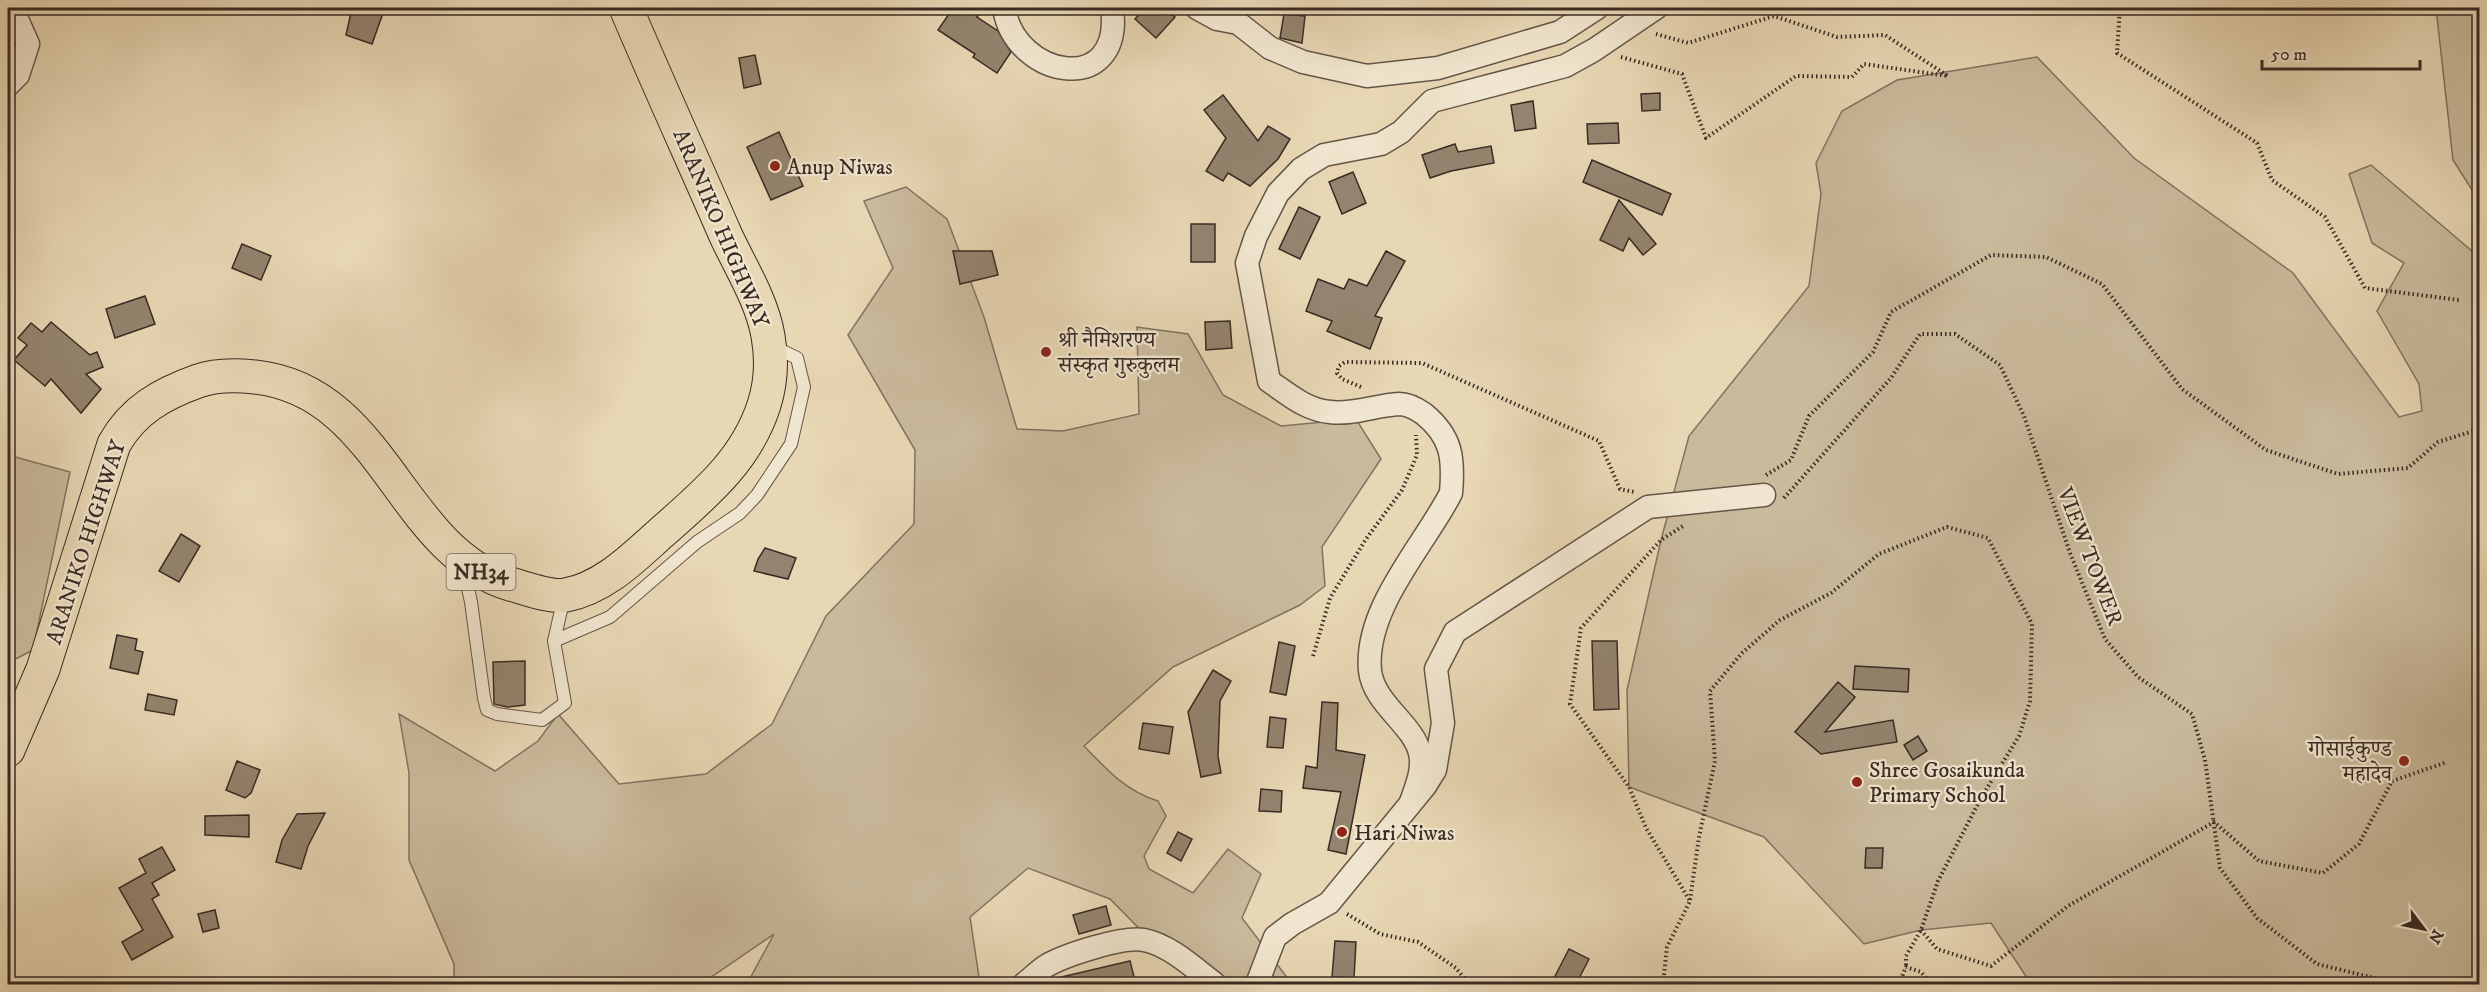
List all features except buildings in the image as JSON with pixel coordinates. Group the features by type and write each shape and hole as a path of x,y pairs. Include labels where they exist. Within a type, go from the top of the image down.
{"highway":[{"name":"ARANIKO HIGHWAY","path":"8,750 44,669 114,444 124,426 141,409 169,391 207,378 245,375 275,379 308,392 341,416 367,442 445,544 461,559 481,572 508,584 564,596 609,577 717,484 734,464 764,405 770,368 768,333 749,284 626,8"}],"street":[{"path":"8,85 18,75 28,45 12,8"},
{"path":"1004,8 1009,27 1026,52 1058,66 1090,67 1097,63 1108,46 1114,25 1112,8"},
{"path":"1197,8 1217,19 1238,23 1270,48 1303,62 1367,76 1437,68 1560,32 1597,8"},
{"path":"1411,802 1421,771 1420,752 1380,696 1370,672 1372,649 1377,620 1450,493 1453,470 1450,449 1438,426 1416,408 1402,404 1330,412 1304,405 1269,381 1247,263 1256,236 1278,193 1301,169 1324,155 1381,144 1401,132 1432,101 1565,66 1594,50 1656,8"},
{"path":"1257,984 1275,937 1292,924 1329,903 1435,770 1443,723 1436,669 1455,632 1648,507 1764,486"},
{"path":"1024,984 1046,966 1075,954 1137,940 1158,945 1215,984"}],"lane":[{"path":"554,640 610,617 697,542 740,513 757,495 791,444 804,387 797,358 769,346"},
{"path":"461,559 471,602 475,646 487,710 497,714 542,720 565,703 554,640 564,596"}],"path":[{"path":"2120,8 2117,52 2257,143 2272,180 2325,217 2365,288 2459,300"},
{"path":"1594,50 1682,74 1707,138 1796,76 1852,77 1864,63 1948,76 1885,35 1838,37 1773,16 1688,43 1629,26"},
{"path":"1764,486 1791,460 1809,416 1873,352 1891,312 1992,255 2046,257 2102,284 2182,389 2266,450 2338,474 2408,468 2438,441 2480,429"},
{"name":"VIEW TOWER","path":"1764,486 1777,506 1891,378 1920,334 1955,334 2000,365 2025,417 2070,553 2105,639 2138,677 2192,714 2205,760 2220,868 2257,918 2317,964 2399,984"},
{"path":"1313,656 1330,598 1366,539 1402,490 1418,456 1416,432 1402,404 1386,395 1342,379 1337,373 1339,366 1345,362 1422,363 1599,441 1620,489 1640,494"},
{"path":"1687,524 1661,540 1581,628 1570,704 1629,787 1646,828 1690,901"},
{"path":"1663,984 1667,947 1690,901 1699,837 1715,761 1710,691 1742,652 1780,620 1831,593 1879,554 1947,527 1988,538 2032,624 2030,701 2019,736 1981,798 1938,881 1921,930 1906,956 1906,967 1899,984"},
{"path":"1921,930 1937,949 1991,966 2068,906 2214,822 2259,861 2323,873 2359,844 2392,781 2447,762"},
{"path":"1329,903 1380,934 1418,942 1456,968 1469,984"},
{"path":"1906,967 1921,972 1931,984"}],"shaded area":[{"path":"2436,8 2479,8 2479,201 2453,160"},
{"path":"2037,57 2134,158 2293,273 2399,417 2422,411 2419,384 2377,311 2404,263 2372,243 2349,174 2371,165 2479,257 2479,984 2031,984 1991,923 1921,930 1864,944 1764,837 1629,787 1627,690 1661,540 1689,436 1809,286 1821,194 1816,163 1842,111 1897,80"},
{"path":"906,187 947,219 984,317 1017,429 1063,431 1139,414 1137,327 1188,334 1223,395 1281,426 1356,419 1381,459 1322,547 1325,586 1300,605 1173,667 1084,746 1127,786 1158,801 1166,816 1144,856 1149,869 1193,893 1228,849 1261,874 1242,918 1292,984 1194,984 1110,899 1028,868 970,917 980,984 747,984 774,934 701,984 454,984 454,964 409,860 409,773 399,714 495,771 538,741 558,714 619,784 706,774 772,724 826,616 914,524 915,450 848,335 893,268 864,201"},
{"path":"8,455 70,472 33,650 8,663"}],"place":[{"name":"Anup Niwas","path":"775,166"},
{"name":"श्री नैमिशरण्य संस्कृत गुरुकुलम","path":"1046,352"},
{"name":"गोसाईकुण्ड महादेव","path":"2404,761"},
{"name":"Shree Gosaikunda Primary School","path":"1857,782"},
{"name":"Hari Niwas","path":"1342,832"}]}
